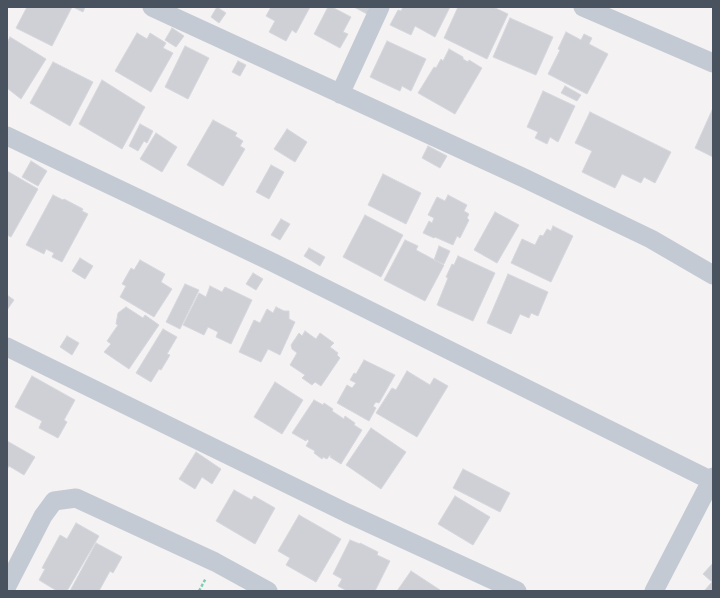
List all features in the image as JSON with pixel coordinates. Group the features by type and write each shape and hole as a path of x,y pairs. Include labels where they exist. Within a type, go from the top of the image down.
{"street":[{"path":"152,7 524,178 651,239 713,275"},
{"path":"340,94 380,7"},
{"path":"582,7 713,63"},
{"path":"7,136 274,263 712,479 654,591"},
{"path":"7,347 348,513 517,591"},
{"path":"7,586 43,516 54,501 76,498 215,562 268,591"}],"building":[{"path":"27,7 72,7 52,46 16,28"},
{"path":"73,7 85,7 83,12"},
{"path":"217,7 226,13 219,23 211,17"},
{"path":"271,7 310,7 296,33 292,30 286,41 269,32 275,21 266,16"},
{"path":"328,7 332,7 351,17 343,32 348,34 340,48 314,34"},
{"path":"354,7 372,7 367,14"},
{"path":"403,7 450,7 435,37 415,26 411,35 390,25 398,10 401,11"},
{"path":"458,7 493,7 508,14 487,59 444,38"},
{"path":"510,18 553,37 536,75 493,57"},
{"path":"172,28 184,36 176,47 165,40"},
{"path":"566,32 581,40 584,34 592,38 589,44 608,54 587,94 548,74 560,50 558,49"},
{"path":"137,33 147,39 150,33 166,43 163,48 173,53 151,92 115,71"},
{"path":"10,37 46,59 21,99 7,88 7,43"},
{"path":"387,41 426,59 411,91 402,86 400,91 370,77"},
{"path":"185,46 209,58 188,99 165,87"},
{"path":"449,49 463,57 463,59 468,62 469,60 482,68 455,114 418,93 434,67 436,68 441,59 443,61"},
{"path":"238,61 246,65 240,76 232,72"},
{"path":"53,62 93,82 70,126 30,103"},
{"path":"102,80 145,107 122,149 79,124"},
{"path":"565,86 581,95 577,101 561,93"},
{"path":"543,91 575,106 558,142 550,137 547,144 535,138 538,132 527,127"},
{"path":"713,108 713,157 695,148"},
{"path":"590,112 671,152 655,183 644,177 641,183 622,174 615,188 582,172 592,151 575,143"},
{"path":"213,120 237,133 235,136 243,141 240,146 245,149 223,186 187,165"},
{"path":"140,124 153,131 147,143 144,141 138,151 129,146"},
{"path":"287,129 307,142 295,162 274,149"},
{"path":"156,133 177,147 162,172 140,159"},
{"path":"428,146 447,156 440,168 422,158"},
{"path":"31,161 47,171 38,186 22,177"},
{"path":"271,165 284,172 269,199 256,192"},
{"path":"7,171 38,189 11,237 7,235"},
{"path":"383,174 421,193 406,224 368,205"},
{"path":"53,195 83,209 82,211 88,214 62,262 52,257 54,253 46,249 44,254 26,245"},
{"path":"448,195 467,205 464,211 469,214 467,218 469,220 460,238 457,236 453,245 423,233 429,221 432,223 434,218 428,215 437,197 445,201"},
{"path":"495,212 519,225 497,263 474,250"},
{"path":"365,215 403,235 381,277 343,257"},
{"path":"281,219 290,224 280,240 271,235"},
{"path":"553,226 573,236 551,282 511,263 522,239 535,245 540,235 543,236 547,229 551,231"},
{"path":"405,240 418,246 416,250 444,265 425,301 384,280"},
{"path":"439,246 450,251 444,264 434,260"},
{"path":"309,248 325,257 320,266 304,256"},
{"path":"458,256 495,273 473,321 437,305 448,278 446,277 452,264 454,265"},
{"path":"80,258 93,266 85,279 72,271"},
{"path":"140,260 165,274 161,282 172,289 154,317 120,297 126,286 122,284 131,268 134,270"},
{"path":"253,273 263,279 256,290 246,284"},
{"path":"508,274 548,292 538,316 531,313 529,318 520,314 511,334 487,323"},
{"path":"185,284 199,290 180,329 166,322"},
{"path":"210,286 222,292 225,287 252,300 231,344 216,337 218,332 208,327 204,335 183,325 199,293 206,297"},
{"path":"7,295 14,300 7,310"},
{"path":"126,307 143,318 145,315 159,325 129,369 104,352 111,344 107,341 118,325 116,324 118,313"},
{"path":"276,307 284,311 289,311 289,319 295,322 280,355 268,349 261,362 239,352 254,320 260,323 267,309 273,313"},
{"path":"163,329 177,337 167,354 170,355 161,370 159,369 151,382 136,373"},
{"path":"305,331 316,339 320,333 334,343 330,347 338,353 337,355 340,358 321,386 315,382 312,385 302,378 305,375 290,365 297,353 292,349 291,345 299,333 302,336"},
{"path":"67,336 79,343 72,355 60,347"},
{"path":"364,360 395,375 379,403 376,402 373,406 376,408 369,421 337,403 347,385 352,388 356,383 350,380 354,373 356,374"},
{"path":"407,371 430,385 434,378 448,386 417,437 376,413 392,388 396,390"},
{"path":"32,376 75,400 64,420 67,422 58,438 39,428 42,421 15,407"},
{"path":"275,382 303,400 282,434 254,417"},
{"path":"314,400 323,405 324,403 333,409 332,411 344,419 345,416 355,423 354,425 362,430 341,464 330,457 330,455 327,459 323,457 322,459 314,453 315,451 306,446 309,441 307,439 306,441 292,433"},
{"path":"371,428 406,452 381,489 346,465"},
{"path":"7,441 35,457 24,475 9,466 7,469"},
{"path":"196,452 221,469 212,484 202,477 195,489 179,479"},
{"path":"463,469 510,493 500,512 453,488"},
{"path":"234,490 252,500 254,496 275,508 255,544 216,521"},
{"path":"455,496 490,517 473,545 438,524"},
{"path":"299,515 341,539 316,582 286,565 290,558 278,551"},
{"path":"76,523 99,536 67,591 57,591 39,580 45,569 42,568 60,535 67,539"},
{"path":"350,540 378,552 377,555 390,561 375,591 347,591 338,586 342,579 333,574"},
{"path":"96,543 122,557 113,573 110,571 99,591 70,591"},
{"path":"713,563 713,591 704,591 712,582 703,574"},
{"path":"411,571 440,590 397,591"}]}
